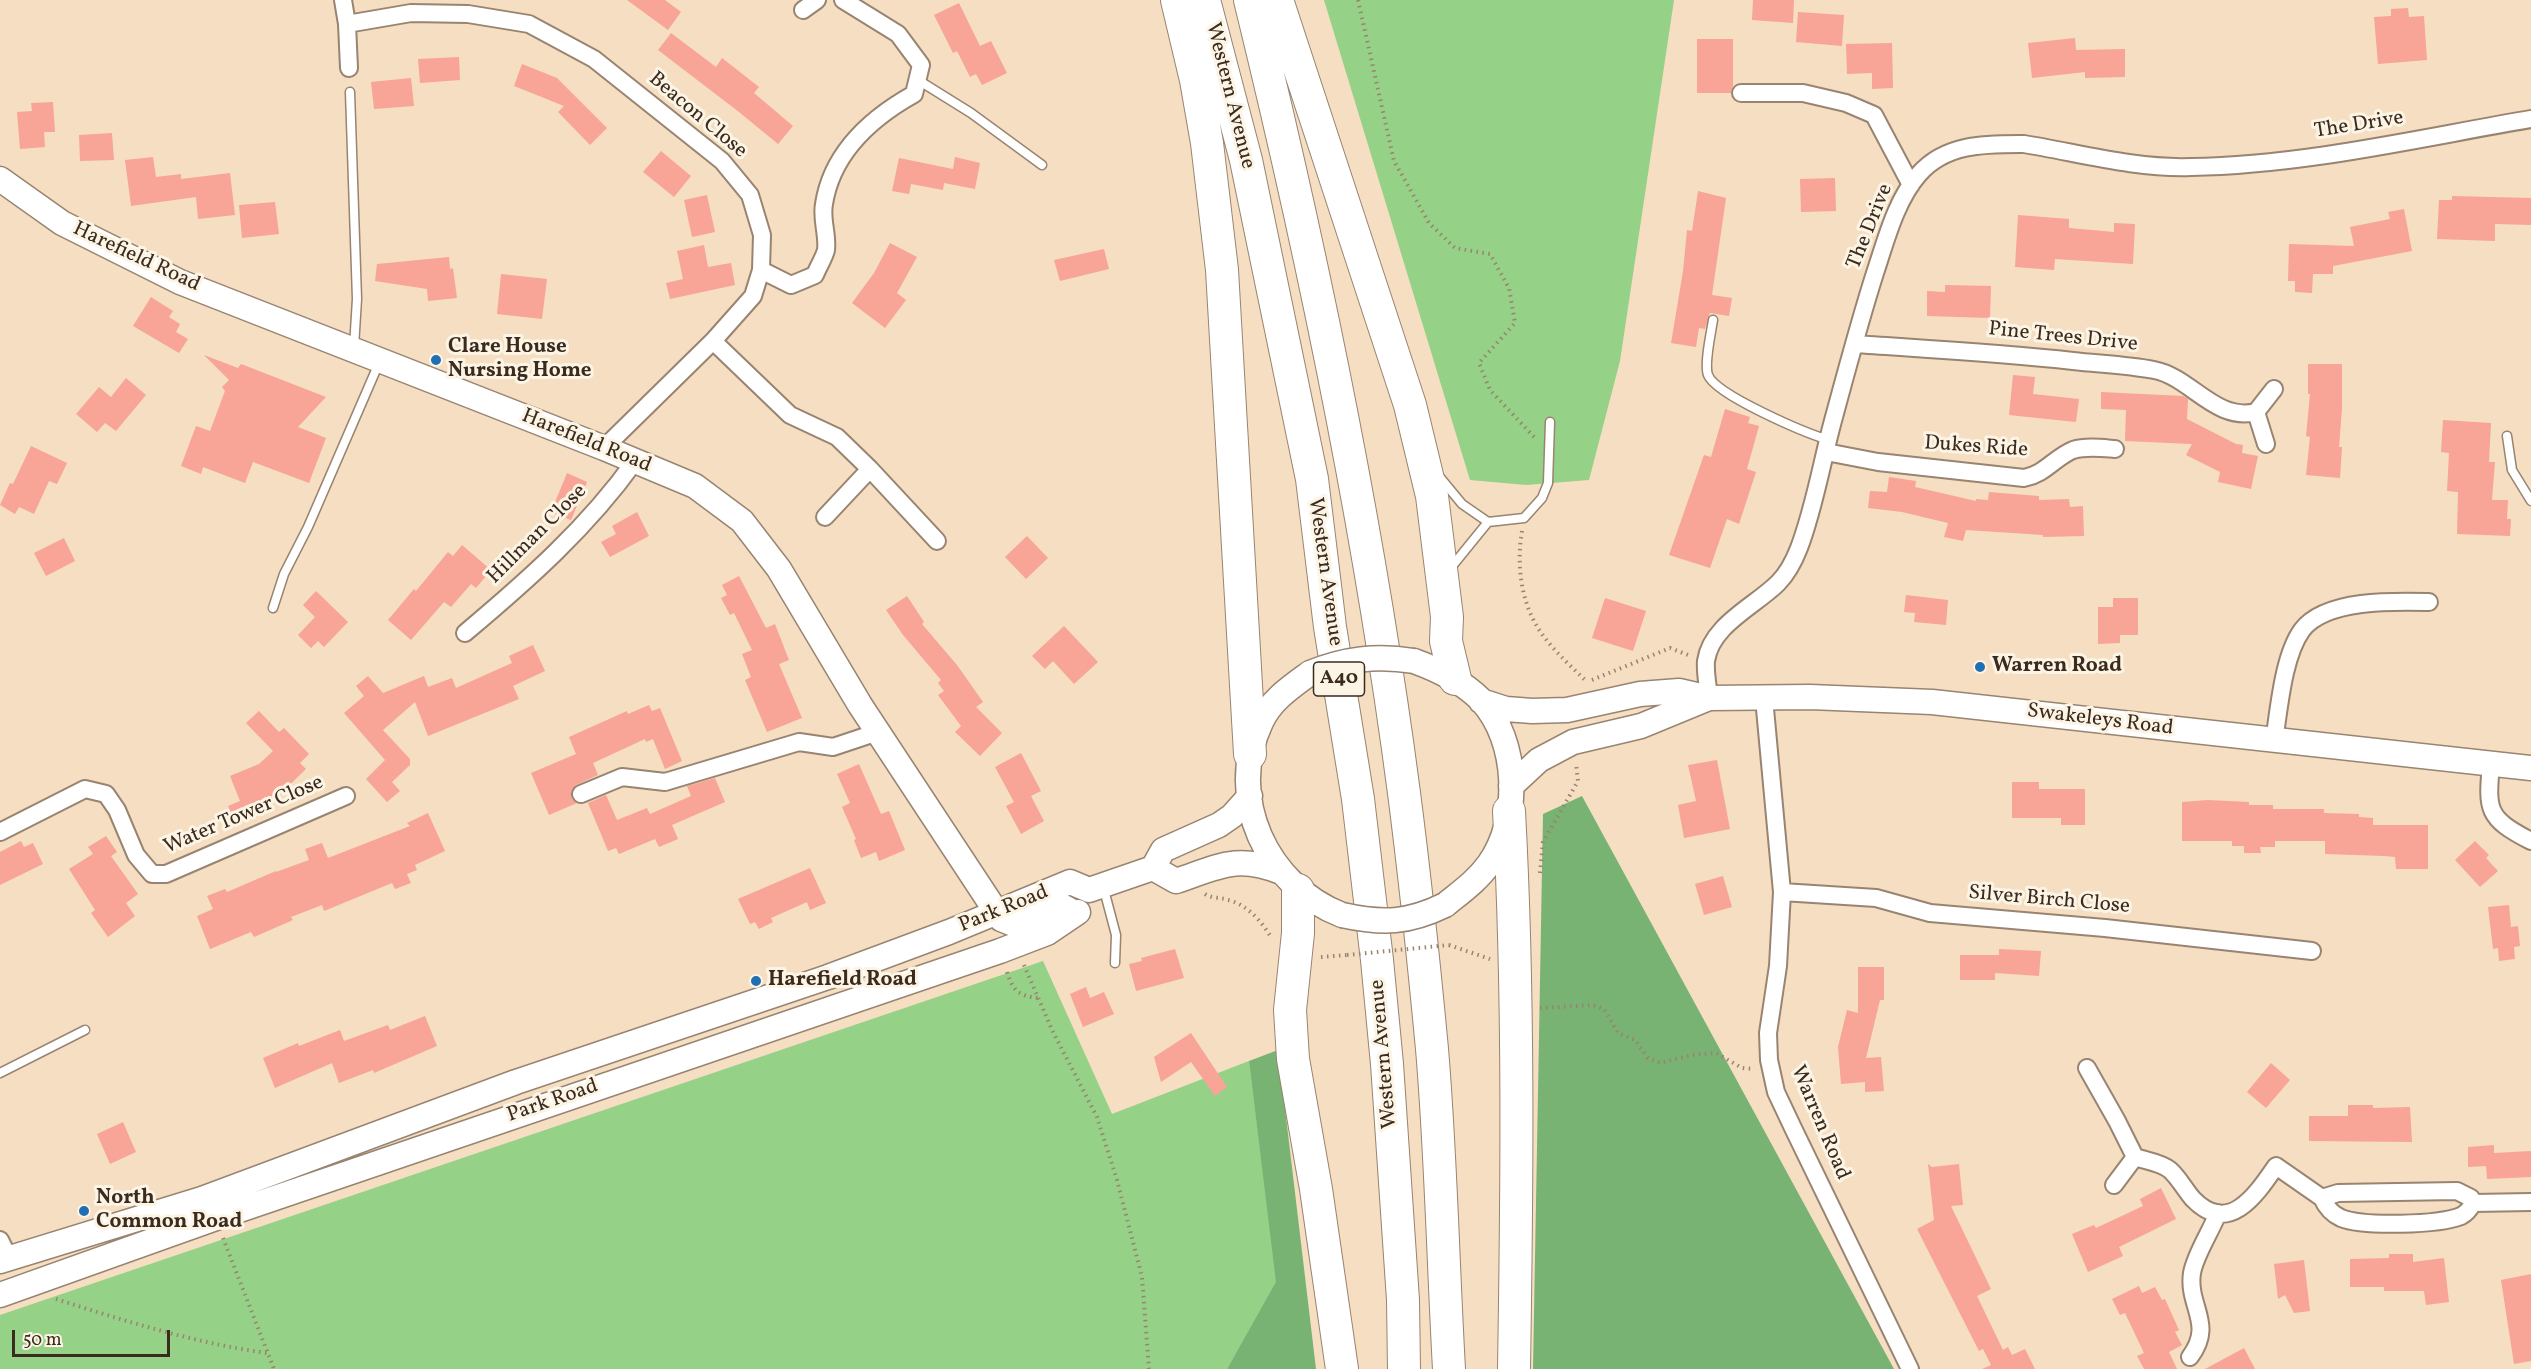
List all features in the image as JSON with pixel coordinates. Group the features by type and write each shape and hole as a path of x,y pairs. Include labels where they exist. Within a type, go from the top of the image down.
{"highway":[{"path":"1177,0 1208,143 1222,270 1250,754"},
{"name":"Western Avenue","path":"1204,0 1246,160 1312,479 1330,627 1358,799 1377,960 1393,1147 1403,1300 1404,1369"},
{"name":"Western Avenue","path":"1250,0 1289,160 1328,344 1379,621 1404,792 1432,1052 1449,1369"},
{"path":"1277,0 1394,356 1423,456 1439,537 1447,616 1446,641 1455,679"},
{"path":"1510,798 1515,1009 1514,1369"},
{"path":"1289,881 1298,933 1290,1010 1293,1059 1316,1189 1342,1369"}],"main road":[{"name":"Harefield Road","path":"0,179 62,223 180,282 604,448 695,486 742,520 779,569 878,732 996,912"},
{"path":"1153,868 1176,881 1223,865 1244,862 1262,864 1289,881 1323,908 1342,915 1371,922 1397,921 1423,916 1470,886 1489,863 1501,843 1510,798 1509,760 1496,721 1481,701 1455,679 1437,669 1414,661 1390,657 1363,658 1336,663 1310,674 1287,689 1261,721 1250,754 1248,775 1255,826 1265,851 1289,881"},
{"name":"Swakeleys Road","path":"1481,701 1506,709 1567,710 1640,694 1679,691 1709,698 1857,699 1986,706 2274,741 2531,768"},
{"name":"Swakeleys Road","path":"1510,798 1539,760 1573,742 1641,726 1709,698"},
{"name":"Park Road","path":"3,1253 202,1199 516,1082 828,977 1070,882 1096,888 1153,868 1163,850 1219,825 1232,816 1250,796"},
{"name":"Park Road","path":"0,1295 216,1218 1009,958 1075,913 1083,910 1096,888"},
{"path":"996,912 1004,921 1011,923 1064,907 1075,913"}],"street":[{"path":"343,0 347,24 349,68"},
{"path":"803,10 817,0"},
{"path":"761,270 791,285 815,275 826,249 824,205 835,167 859,135 890,108 914,94 921,65 898,34 843,0"},
{"name":"Beacon Close","path":"347,24 411,13 468,14 498,17 529,24 594,59 722,161 750,195 762,235 761,270 753,296 713,341 604,448"},
{"path":"1741,93 1803,93 1846,103 1874,115 1911,185"},
{"name":"The Drive","path":"1706,662 1718,636 1733,620 1779,582 1788,571 1804,535 1855,344 1884,247 1902,201 1911,185 1919,174 1943,154 1982,145 2024,144 2155,165 2190,167 2257,163 2322,155 2531,119"},
{"path":"713,341 790,415 837,437 937,541"},
{"name":"Pine Trees Drive","path":"1855,344 2020,356 2154,370 2179,379 2234,414 2256,412"},
{"path":"2266,444 2256,412 2274,389"},
{"name":"Dukes Ride","path":"1827,446 1878,462 2025,477 2042,473 2073,451 2082,448 2115,449"},
{"name":"Hillman Close","path":"465,633 551,559 612,493 635,461"},
{"path":"825,517 870,469"},
{"path":"2274,741 2289,663 2295,644 2307,624 2329,613 2373,602 2429,602"},
{"path":"1706,662 1709,698"},
{"name":"Warren Road","path":"1764,698 1782,892 1778,966 1768,1033 1771,1070 1776,1092 1910,1369"},
{"path":"581,794 622,777 665,782 799,742 833,747 878,732"},
{"path":"2491,763 2488,796 2492,813 2506,826 2531,841"},
{"name":"Water Tower Close","path":"0,832 85,789 106,794 117,810 136,855 152,874 166,874 346,796"},
{"name":"Silver Birch Close","path":"1782,892 1876,898 1930,913 2026,920 2312,951"},
{"path":"2086,1068 2117,1121 2134,1157"},
{"path":"2114,1185 2134,1157"},
{"path":"2134,1157 2160,1163 2170,1170 2194,1200 2205,1209 2218,1214 2241,1208 2262,1186 2276,1166 2322,1198 2330,1210 2339,1217 2373,1224 2454,1218 2468,1211 2473,1203"},
{"path":"2322,1198 2338,1193 2457,1191 2467,1194 2473,1203"},
{"path":"2473,1203 2531,1202"},
{"path":"2190,1357 2200,1340 2201,1330 2193,1289 2193,1268 2218,1214"}],"lane":[{"path":"918,80 971,113 1042,165"},
{"path":"350,92 357,289 354,350"},
{"path":"1713,320 1707,372 1711,381 1727,393 1827,446"},
{"path":"273,608 284,574 308,527 380,360"},
{"path":"1423,456 1462,504 1488,522 1524,518 1542,498 1548,483 1550,422"},
{"path":"2507,436 2512,470 2531,501"},
{"path":"1442,578 1488,522"},
{"path":"1096,888 1115,928 1114,963"},
{"path":"0,1073 85,1030"}],"path":[{"path":"1358,0 1394,161 1428,223 1455,248 1490,254 1509,288 1515,323 1479,363 1490,390 1549,452"},
{"path":"1524,518 1518,553 1524,597 1543,637 1587,682"},
{"path":"1579,684 1670,648 1706,662"},
{"path":"1539,877 1543,842 1578,781"},
{"path":"1211,898 1229,900 1255,915 1274,944"},
{"path":"1313,958 1449,945 1485,959 1494,959"},
{"path":"1009,958 1039,999 1096,1117 1117,1180 1142,1277 1149,1369"},
{"path":"1009,958 1012,987 1021,996 1039,999"},
{"path":"1515,1009 1593,1005 1604,1009 1618,1033 1635,1040 1648,1058 1660,1062 1692,1055 1716,1053 1742,1068 1771,1070"},
{"path":"216,1218 274,1369"},
{"path":"54,1298 184,1337 225,1347 267,1353"}],"green space":[{"path":"1324,0 1674,0 1620,361 1589,480 1526,485 1470,480"},
{"path":"1582,796 1894,1369 1533,1369 1543,814"},
{"path":"1043,961 1112,1114 1249,1061 1277,1282 1227,1369 0,1369 0,1315"},
{"path":"1278,1050 1316,1369 1227,1369 1276,1282 1249,1061"}],"building":[{"path":"627,0 665,0 681,12 668,30"},
{"path":"1753,0 1794,0 1793,23 1752,20"},
{"path":"959,3 980,46 991,41 1007,73 982,85 976,74 970,77 957,51 953,53 934,15"},
{"path":"2408,8 2409,17 2424,16 2427,60 2378,64 2374,17 2391,16 2391,9"},
{"path":"1798,12 1844,15 1842,46 1796,42"},
{"path":"671,33 716,67 722,58 759,87 754,93 793,126 778,144 658,50"},
{"path":"2075,38 2076,50 2125,49 2125,77 2085,78 2085,72 2032,78 2028,43"},
{"path":"1697,39 1733,39 1731,93 1697,93"},
{"path":"1892,43 1893,88 1872,89 1872,73 1847,74 1846,44"},
{"path":"459,57 460,80 420,83 418,59"},
{"path":"522,64 557,78 607,128 590,145 558,112 564,106 514,86"},
{"path":"411,78 414,106 374,109 371,82"},
{"path":"53,102 55,132 44,132 45,147 20,149 17,112 32,111 31,103"},
{"path":"112,133 114,160 80,161 79,135"},
{"path":"661,151 691,176 674,197 643,172"},
{"path":"153,157 156,177 181,174 181,179 230,173 235,215 198,219 196,197 131,206 125,160"},
{"path":"955,157 980,163 975,189 944,183 943,190 911,184 909,194 892,191 899,158 953,169"},
{"path":"1835,178 1836,211 1801,212 1800,179"},
{"path":"1698,191 1726,198 1712,295 1732,298 1729,316 1710,313 1705,329 1699,328 1696,347 1671,343 1687,230 1692,231"},
{"path":"707,195 715,232 692,237 684,200"},
{"path":"2452,196 2531,198 2531,225 2495,224 2495,241 2437,239 2439,200 2452,200"},
{"path":"275,202 279,234 242,238 239,205"},
{"path":"2404,209 2412,251 2333,266 2333,274 2313,274 2312,293 2295,292 2295,281 2288,281 2289,244 2354,246 2350,227 2390,219 2388,212"},
{"path":"2018,215 2069,219 2069,228 2114,232 2114,223 2135,224 2133,264 2055,259 2054,270 2015,267"},
{"path":"890,243 917,257 897,293 906,300 885,328 852,303 874,273"},
{"path":"704,245 708,267 731,263 735,285 670,299 666,283 683,279 677,251"},
{"path":"1104,249 1109,269 1060,281 1054,260"},
{"path":"449,257 450,269 453,268 457,298 428,301 427,289 375,281 377,264"},
{"path":"501,274 547,279 542,319 497,314"},
{"path":"1945,285 1991,286 1990,318 1927,316 1927,291 1945,292"},
{"path":"151,297 173,311 169,317 180,324 176,332 188,339 179,353 133,326"},
{"path":"204,355 238,368 241,364 326,397 298,427 326,438 309,483 253,462 245,483 203,467 201,474 181,466 196,426 210,431 225,391 222,387 229,380"},
{"path":"2308,364 2342,364 2340,478 2306,475 2310,437 2306,436 2310,394 2308,394"},
{"path":"2013,375 2035,377 2033,394 2079,399 2076,422 2009,415"},
{"path":"126,378 146,395 116,431 105,423 97,432 76,414 99,387 111,397"},
{"path":"2101,392 2183,396 2188,399 2187,419 2236,444 2243,445 2242,453 2258,456 2251,489 2218,482 2220,472 2186,455 2192,444 2125,441 2126,410 2101,409"},
{"path":"1725,409 1750,417 1748,423 1759,426 1747,469 1756,472 1739,524 1727,519 1710,568 1669,555 1704,455 1711,457"},
{"path":"2443,420 2491,423 2489,462 2495,462 2492,500 2508,500 2507,519 2511,519 2510,536 2457,534 2458,492 2447,491 2449,453 2441,452"},
{"path":"31,446 67,463 57,484 49,481 34,514 19,507 15,514 0,505"},
{"path":"567,473 587,482 571,520 551,512"},
{"path":"1889,477 1916,481 1915,487 1976,501 1976,499 1988,500 1989,492 2039,496 2039,500 2069,499 2070,507 2083,506 2084,536 2043,537 2043,535 1966,530 1963,541 1944,537 1948,523 1902,512 1868,508 1870,491 1887,492"},
{"path":"637,512 649,536 610,557 601,542 616,534 612,526"},
{"path":"1027,536 1048,558 1026,579 1005,557"},
{"path":"64,538 75,561 46,576 34,553"},
{"path":"462,545 491,570 476,588 471,584 451,607 444,602 411,640 388,620 414,589 416,591 448,552 453,556"},
{"path":"739,576 766,628 775,624 789,660 779,664 802,718 767,732 745,680 751,677 742,654 752,650 734,613 730,615 721,598 727,595 722,585"},
{"path":"316,591 348,622 324,647 318,641 311,648 298,635 315,617 303,605"},
{"path":"1906,595 1948,600 1946,625 1914,622 1915,613 1904,612"},
{"path":"907,596 924,622 922,624 957,665 983,702 976,707 1002,733 980,756 955,732 961,726 938,695 944,691 938,683 941,680 903,635 886,610"},
{"path":"1605,598 1646,611 1633,651 1592,638"},
{"path":"2113,598 2138,598 2138,635 2120,635 2120,643 2098,644 2098,607 2113,607"},
{"path":"1064,626 1098,662 1074,684 1053,661 1045,669 1032,656"},
{"path":"533,645 545,671 513,686 519,699 428,736 415,702 383,730 410,759 410,765 392,782 400,791 387,802 366,779 385,760 344,713 364,696 356,686 368,676 383,693 424,676 428,687 452,678 456,688 512,663 509,656"},
{"path":"649,705 652,711 660,708 682,761 665,769 653,739 646,742 645,739 593,763 598,775 576,785 571,792 572,799 577,803 549,815 531,773 576,754 569,737 627,711 628,714"},
{"path":"259,711 279,732 284,728 309,754 300,763 306,769 277,797 259,804 262,811 235,822 228,806 240,801 230,776 259,764 273,751 246,723"},
{"path":"1021,753 1041,791 1031,796 1044,821 1021,834 1006,806 1014,802 995,767"},
{"path":"1717,760 1730,829 1684,838 1678,805 1696,801 1688,765"},
{"path":"859,764 881,814 889,811 905,850 879,861 876,852 861,858 854,840 856,839 842,807 850,803 837,774"},
{"path":"715,778 725,802 672,825 678,839 659,847 655,839 619,854 616,848 608,851 588,803 606,795 617,820 647,808 650,814 691,796 687,786"},
{"path":"2012,782 2039,782 2039,789 2085,789 2085,825 2061,825 2061,818 2012,818"},
{"path":"2208,800 2249,802 2249,805 2273,805 2273,809 2324,809 2324,813 2359,814 2359,817 2373,818 2373,825 2428,825 2428,869 2396,869 2395,857 2325,854 2325,841 2275,841 2275,847 2260,847 2261,853 2244,853 2244,846 2232,846 2232,841 2182,841 2182,802"},
{"path":"428,813 445,851 415,865 417,870 407,874 411,883 395,889 392,883 324,911 322,905 291,917 293,920 254,937 251,932 210,949 197,916 213,909 207,896 225,889 227,892 309,860 305,849 322,843 328,858 410,826 407,823"},
{"path":"106,836 117,852 111,856 138,894 126,903 135,916 108,937 91,913 95,910 69,869 93,854 88,847"},
{"path":"21,841 24,847 33,843 43,864 0,885 0,852"},
{"path":"2475,841 2489,855 2486,858 2498,871 2480,887 2455,860"},
{"path":"810,868 826,903 810,910 807,902 771,918 773,922 759,929 755,922 750,924 738,899"},
{"path":"1723,876 1732,907 1704,915 1695,884"},
{"path":"2509,905 2511,927 2518,926 2520,946 2514,947 2515,959 2499,961 2498,948 2493,949 2488,907"},
{"path":"1175,949 1184,978 1136,991 1129,964 1142,961 1141,958"},
{"path":"1999,949 2041,951 2039,976 1995,973 1995,980 1960,980 1960,955 1999,955"},
{"path":"1858,967 1884,967 1884,1000 1880,1000 1866,1058 1881,1057 1884,1091 1865,1092 1865,1082 1841,1084 1838,1047 1847,1010 1858,1013"},
{"path":"1086,987 1090,998 1104,992 1114,1014 1083,1027 1070,994"},
{"path":"425,1016 437,1046 374,1073 373,1070 339,1083 332,1063 275,1088 263,1058 298,1043 299,1046 340,1030 344,1041 388,1025 390,1030"},
{"path":"1191,1033 1227,1087 1215,1096 1191,1062 1161,1082 1154,1057"},
{"path":"2271,1063 2290,1080 2266,1108 2247,1092"},
{"path":"2348,1105 2373,1105 2373,1108 2410,1107 2412,1142 2309,1141 2309,1116 2348,1116"},
{"path":"123,1122 136,1152 110,1164 97,1134"},
{"path":"2494,1145 2494,1153 2531,1151 2531,1177 2487,1179 2486,1166 2468,1167 2468,1147"},
{"path":"1928,1164 1932,1167 1959,1164 1963,1205 1951,1206 1991,1289 1977,1296 2003,1350 2008,1347 2012,1355 2025,1349 2035,1369 1982,1369 1991,1365 1983,1349 1979,1351 1917,1229 1934,1220"},
{"path":"2161,1188 2176,1219 2119,1247 2123,1256 2088,1272 2072,1234 2094,1225 2096,1228 2143,1206 2140,1199"},
{"path":"2389,1254 2413,1254 2413,1262 2444,1258 2449,1302 2426,1305 2424,1291 2384,1291 2384,1287 2350,1287 2350,1259 2389,1258"},
{"path":"2304,1260 2310,1311 2294,1313 2285,1295 2278,1299 2274,1264"},
{"path":"2531,1274 2531,1361 2514,1364 2501,1280"},
{"path":"2139,1286 2142,1293 2155,1287 2162,1300 2165,1299 2179,1330 2175,1332 2182,1345 2169,1352 2177,1369 2144,1369 2137,1356 2144,1353 2125,1313 2120,1315 2112,1299"},
{"path":"2244,1348 2255,1369 2205,1369"}],"place":[{"name":"Clare House Nursing Home","path":"436,360"},
{"name":"Warren Road","path":"1980,667"},
{"name":"Harefield Road","path":"756,981"},
{"name":"North Common Road","path":"84,1211"}]}
